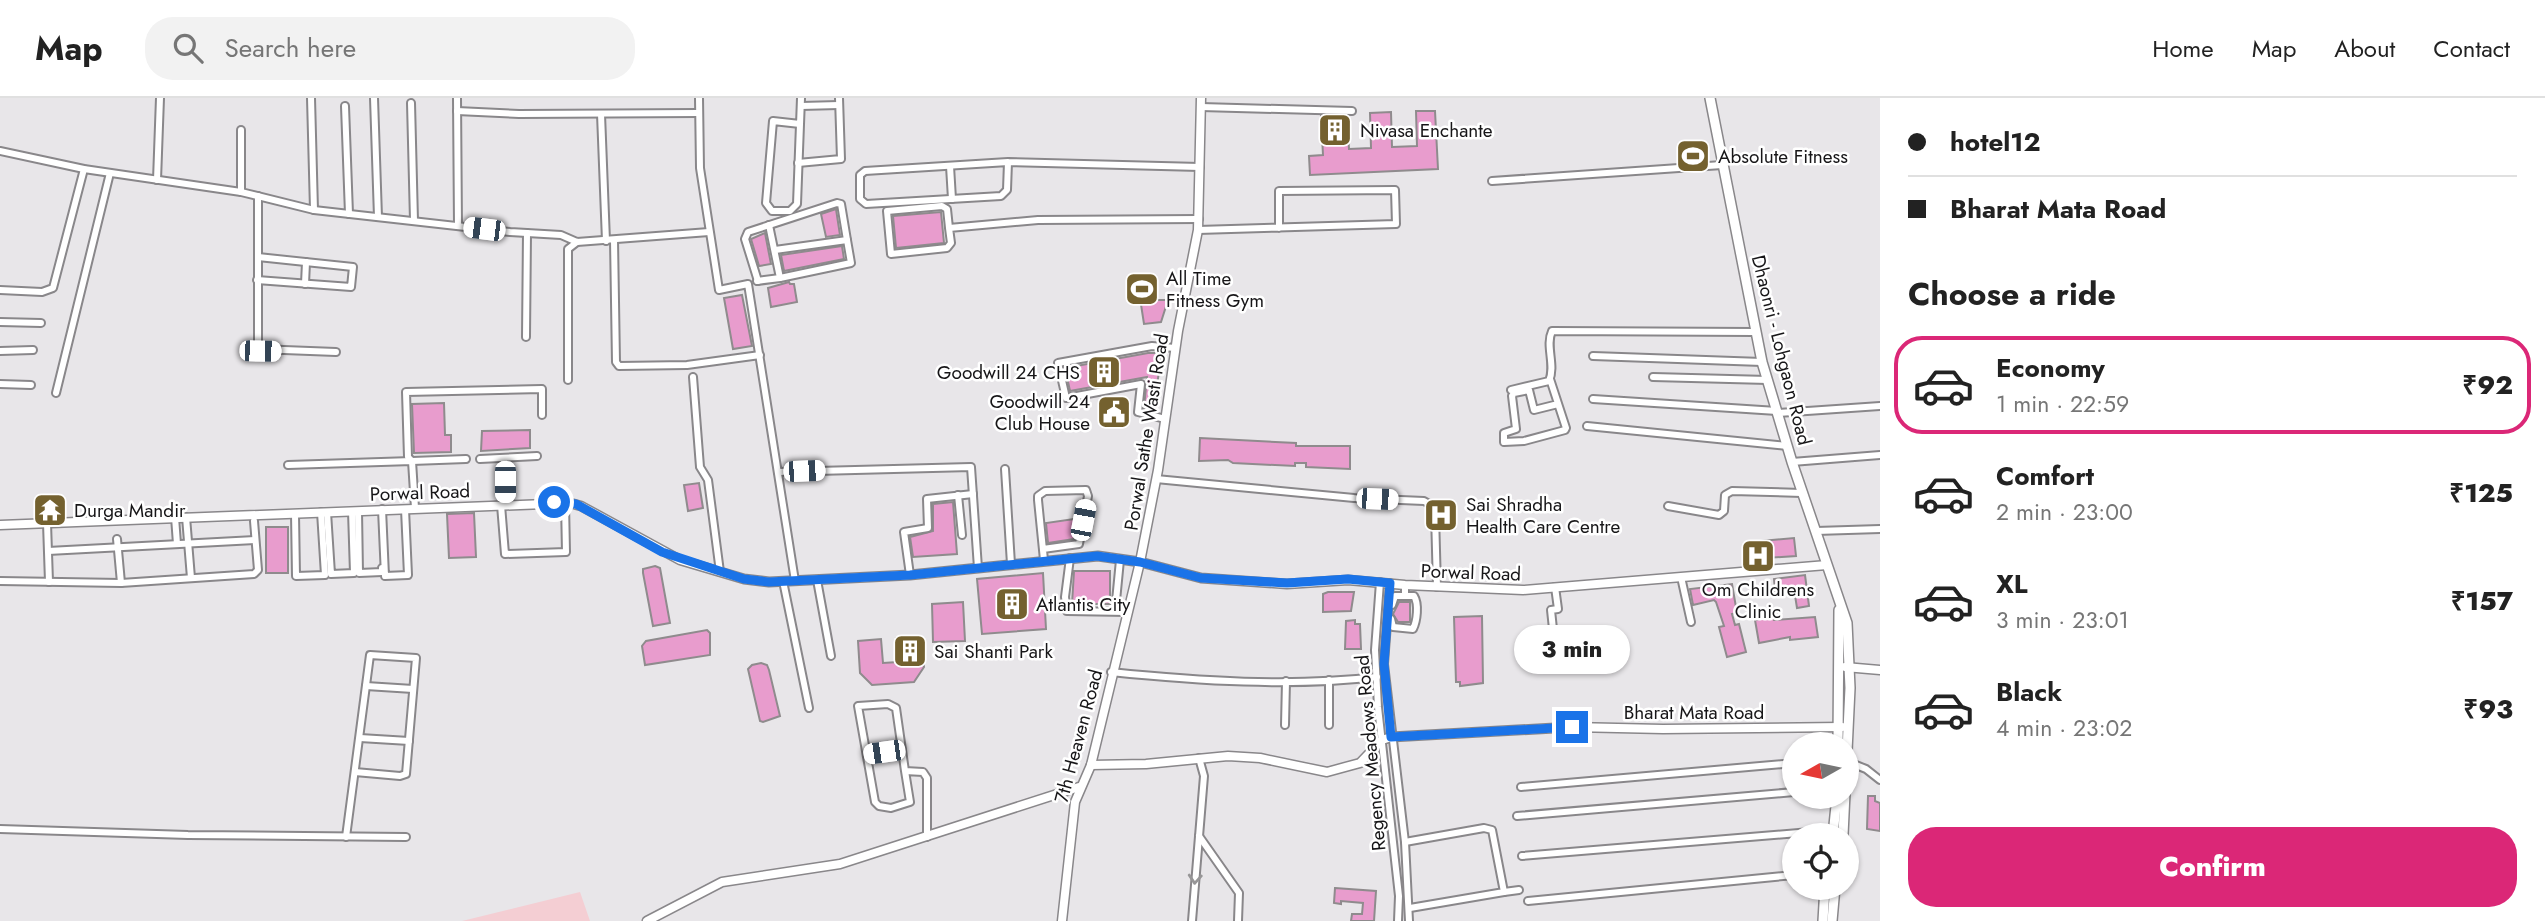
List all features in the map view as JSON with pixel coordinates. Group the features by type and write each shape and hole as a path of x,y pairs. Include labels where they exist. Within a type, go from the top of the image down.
{"main road":[{"name":"Dhaonri - Lohgaon Road","path":"1710,98 1762,362 1839,608 1847,623 1844,727"},
{"path":"1842,732 1844,727"},
{"path":"1844,727 1844,732"},
{"path":"1823,921 1824,900"},
{"path":"1832,921 1834,900"}],"street":[{"path":"157,180 160,98"},
{"path":"311,98 314,210"},
{"path":"374,98 378,217"},
{"path":"457,98 458,226"},
{"path":"699,98 701,168 719,290 851,264 843,208 837,203 746,234 758,281"},
{"path":"798,163 841,159 839,101 801,102 800,124 798,163 796,207 790,211 769,210 766,203 773,121 800,124"},
{"path":"1201,102 1352,111"},
{"name":"Porwal Sathe Wasti Road","path":"1140,562 1156,479 1175,348 1198,230 1201,102"},
{"path":"411,103 414,221"},
{"path":"345,106 349,214"},
{"path":"457,111 699,113"},
{"path":"601,114 606,241"},
{"path":"241,130 241,192"},
{"path":"0,151 84,169 241,192 314,210 561,235 577,242 709,232"},
{"path":"1008,162 1005,194 866,204 862,203 859,196 860,175 865,171 1008,162 1200,167"},
{"path":"1492,181 1722,165"},
{"path":"950,166 952,199"},
{"path":"0,290 42,292 53,288 84,169"},
{"path":"56,393 110,173"},
{"path":"1198,230 1279,228 1396,224 1395,190 1279,191 1279,228"},
{"path":"258,196 258,349 336,352"},
{"path":"942,206 947,209 949,228 951,243 947,248 891,254 887,211 942,206"},
{"path":"949,228 1038,220 1199,219"},
{"path":"769,225 780,278"},
{"path":"526,337 527,233"},
{"path":"614,240 616,362 619,366 687,365 760,355"},
{"path":"775,250 847,240"},
{"path":"568,380 568,249 577,242"},
{"path":"257,257 353,267 351,287 257,280"},
{"path":"305,284 306,262"},
{"path":"748,284 795,581"},
{"path":"0,322 41,323"},
{"path":"1511,390 1546,383 1550,379 1553,368 1549,338 1552,331 1755,332"},
{"path":"1165,419 1138,412 1141,383 1066,398 1058,363 1152,346 1175,348"},
{"path":"0,351 33,350"},
{"path":"1593,356 1762,362"},
{"path":"693,377 700,467 708,480 720,572"},
{"path":"1653,377 1768,380"},
{"path":"1550,379 1558,404 1565,430 1524,441 1504,442 1504,433 1516,429 1511,396 1514,393 1529,390 1534,410 1558,404"},
{"path":"0,384 32,385"},
{"path":"415,508 412,461 408,457 407,392 538,388 543,391 541,415"},
{"path":"1593,399 1777,412 1880,406"},
{"path":"1587,426 1787,446"},
{"path":"1792,462 1880,454"},
{"path":"480,459 537,456"},
{"path":"505,458 505,554 566,552 565,503"},
{"path":"288,465 466,459"},
{"path":"778,472 971,467 978,568"},
{"path":"1005,469 1012,564"},
{"path":"1156,479 1354,498 1424,501 1431,505 1435,513 1437,587"},
{"path":"1043,549 1079,544 1088,496 1086,490 1045,491 1038,496 1044,560"},
{"path":"1668,506 1719,515 1724,511 1725,495 1732,491 1802,493"},
{"path":"910,575 904,531 928,528 927,499 973,494"},
{"path":"958,495 962,535"},
{"name":"Porwal Road","path":"0,526 565,503 581,506 662,552 744,579 783,581 910,575 1097,556 1140,562 1201,578 1287,583 1348,579 1405,585 1523,590 1827,565"},
{"path":"381,510 384,576 408,575 405,509"},
{"path":"355,511 359,573 382,572 381,510"},
{"path":"324,512 331,574 354,573 355,511"},
{"path":"295,514 296,576 325,576 324,512"},
{"path":"175,517 177,544"},
{"path":"186,517 191,578"},
{"path":"0,581 121,583 254,574 258,570 254,521"},
{"path":"47,523 49,582"},
{"path":"1816,531 1880,529"},
{"path":"48,551 117,543 189,544 255,540"},
{"path":"117,543 121,583"},
{"path":"1070,558 1065,597 1067,611 1127,612"},
{"path":"1116,601 1120,559"},
{"name":"7th Heaven Road","path":"1062,921 1075,802 1079,787 1091,765 1111,672 1140,562"},
{"path":"1681,578 1691,622"},
{"path":"817,580 831,656"},
{"path":"783,581 809,708"},
{"path":"1385,583 1384,664 1405,842 1409,921"},
{"name":"Regency Meadows Road","path":"1385,583 1375,650 1399,896 1398,921"},
{"path":"1405,585 1405,596"},
{"path":"1553,629 1551,610 1558,609 1555,587"},
{"path":"1405,596 1414,596 1417,600 1413,629 1393,627 1390,624 1393,598 1405,596"},
{"path":"346,837 370,655 416,658 404,776 355,772"},
{"path":"1845,667 1880,670"},
{"path":"1111,672 1180,678 1286,681 1377,677"},
{"path":"1329,680 1329,725"},
{"path":"1285,725 1286,681"},
{"path":"366,686 413,689"},
{"path":"893,705 902,750 910,802 891,808 879,806 875,802 858,706 893,705"},
{"name":"Bharat Mata Road","path":"1382,740 1391,737 1572,727 1844,727"},
{"path":"360,738 409,741"},
{"path":"1091,765 1146,764 1199,758 1260,758 1327,772 1360,763 1382,740"},
{"path":"866,755 902,750"},
{"path":"1192,921 1204,776 1199,758"},
{"path":"1521,787 1782,764"},
{"path":"1859,766 1880,780"},
{"path":"905,771 923,772 927,778 927,837"},
{"path":"647,921 706,889 735,878 840,864 1079,787"},
{"path":"1517,816 1782,793"},
{"path":"1405,842 1484,828 1492,830 1504,892"},
{"path":"0,829 406,837"},
{"path":"1199,836 1239,893 1238,921"},
{"path":"1522,856 1782,837"},
{"path":"1528,901 1782,876"},
{"path":"1410,908 1519,890"}],"shaded area":[{"path":"580,892 590,921 462,921"}],"building":[{"name":"Nivasa Enchante","path":"1416,111 1435,111 1438,169 1310,175 1309,156 1323,155 1321,116 1347,117 1349,149 1371,148 1370,113 1391,112 1392,147 1417,146"},
{"path":"836,209 840,235 826,237 821,214"},
{"path":"941,212 944,243 896,248 893,216"},
{"path":"765,233 771,264 759,266 751,239"},
{"path":"842,246 844,259 784,271 781,255"},
{"path":"1155,280 1156,300 1168,300 1161,322 1144,324 1140,298 1129,300 1128,282"},
{"path":"789,282 794,284 797,302 771,307 768,288"},
{"path":"742,295 752,346 733,349 724,298"},
{"name":"Goodwill 24 CHS","path":"1148,353 1162,353 1153,410 1144,408 1147,377 1070,391 1065,368"},
{"path":"444,403 445,435 451,435 451,452 414,453 412,404"},
{"path":"530,430 530,448 481,451 482,431"},
{"path":"1200,438 1296,443 1296,446 1350,446 1350,469 1306,467 1306,463 1295,463 1295,466 1233,463 1228,460 1199,461"},
{"path":"699,483 703,508 688,511 684,485"},
{"path":"953,502 957,554 913,557 910,537 933,531 933,504"},
{"path":"474,513 476,557 449,558 447,514"},
{"path":"1078,520 1074,539 1048,543 1046,523"},
{"path":"266,527 288,527 288,573 266,573"},
{"path":"1794,538 1796,556 1752,559 1751,542"},
{"path":"655,566 660,568 670,623 653,626 643,569"},
{"path":"1074,571 1110,571 1110,604 1072,604"},
{"name":"Atlantis City","path":"1043,573 1046,629 982,634 977,579"},
{"path":"1805,575 1809,606 1797,608 1794,589 1775,591 1774,579"},
{"path":"1732,584 1737,613 1732,614 1735,625 1739,624 1746,652 1727,657 1719,627 1724,626 1716,602 1714,600 1693,605 1690,589"},
{"path":"1354,592 1351,611 1323,612 1323,594"},
{"path":"963,602 965,641 933,642 932,604"},
{"path":"1399,602 1410,602 1410,622 1398,622 1393,614"},
{"path":"1482,616 1483,683 1460,686 1460,682 1456,682 1454,617"},
{"path":"1773,616 1774,620 1815,617 1818,637 1790,640 1790,637 1759,643 1755,620"},
{"path":"1355,620 1355,624 1360,624 1361,649 1345,649 1346,621"},
{"path":"707,630 710,633 710,655 645,665 642,646 646,641"},
{"name":"Sai Shanti Park","path":"921,636 924,667 914,682 872,685 860,673 858,641 881,639 883,663 898,662 896,638"},
{"path":"761,663 767,665 769,670 780,716 763,722 760,721 748,669"},
{"path":"1868,796 1875,796 1875,801 1880,803 1880,831 1867,829"},
{"path":"1335,888 1376,891 1374,921 1351,921 1352,914 1362,914 1363,903 1334,903"}],"place":[{"name":"Nivasa Enchante","path":"1335,130"},
{"name":"Absolute Fitness","path":"1693,156"},
{"name":"All Time Fitness Gym","path":"1142,289"},
{"name":"Goodwill 24 CHS","path":"1104,372"},
{"name":"Goodwill 24 Club House","path":"1114,412"},
{"name":"Durga Mandir","path":"50,510"},
{"name":"Sai Shradha Health Care Centre","path":"1441,515"},
{"name":"Om Childrens Clinic","path":"1758,556"},
{"name":"Atlantis City","path":"1012,604"},
{"name":"Sai Shanti Park","path":"910,651"}],"route":[{"path":"554,502 576,504 680,560 744,579 769,582 910,575 1097,556 1140,562 1201,578 1287,583 1348,579 1390,583 1384,664 1391,737 1572,727"}]}
